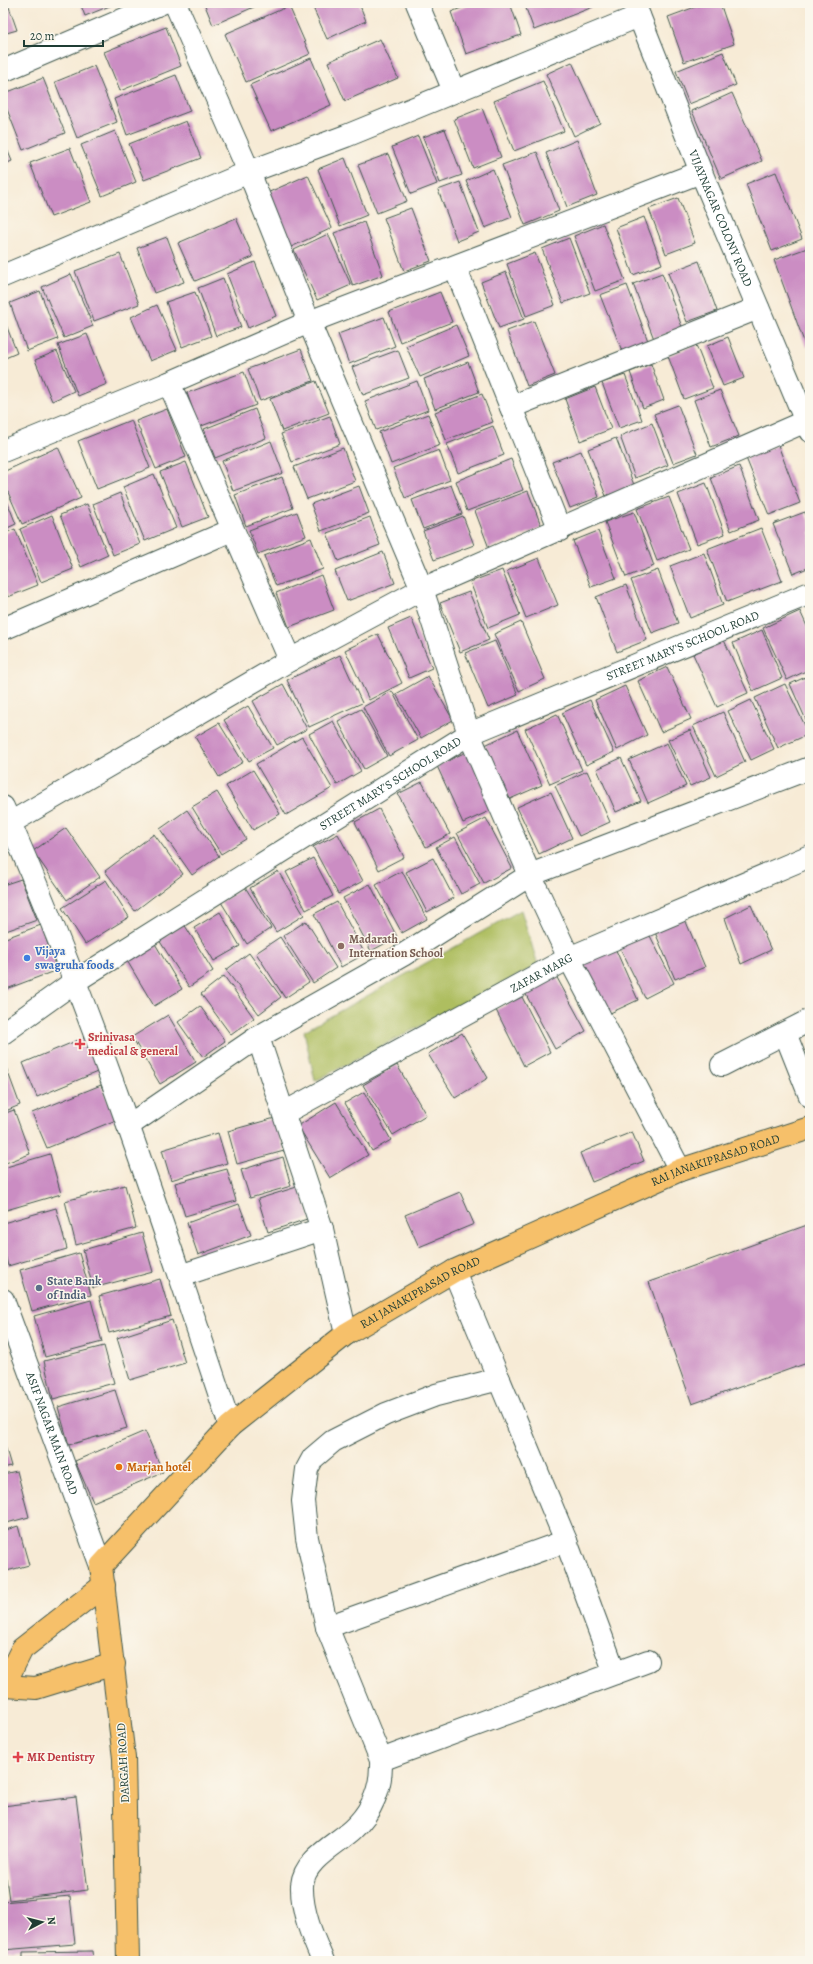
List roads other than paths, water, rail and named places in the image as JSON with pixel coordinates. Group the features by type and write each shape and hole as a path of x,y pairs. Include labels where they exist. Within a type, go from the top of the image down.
{"main road":[{"name":"RAI JANAKIPRASAD ROAD","path":"4,1687 22,1649 103,1575 230,1426 346,1334 454,1271 680,1170 810,1128"},
{"name":"DARGAH ROAD","path":"103,1575 124,1758 128,1961"},
{"path":"4,1687 36,1688 114,1664"}],"street":[{"path":"3,71 162,3"},
{"path":"175,3 249,172 309,322 422,589 469,734 530,875 569,958 680,1170"},
{"path":"417,3 454,91"},
{"path":"3,276 249,172 346,136 454,91 637,9"},
{"name":"VIJAYNAGAR COLONY ROAD","path":"637,9 701,172 808,426"},
{"path":"3,451 169,383 309,322 701,172"},
{"path":"455,267 560,530"},
{"path":"511,406 758,308"},
{"path":"169,383 290,660"},
{"path":"230,1426 128,1126 74,982 7,815 422,589 808,426"},
{"path":"3,629 232,530"},
{"name":"STREET MARY'S SCHOOL ROAD","path":"3,1032 74,982 469,734 810,593"},
{"path":"128,1126 258,1037 403,955 530,875 810,768"},
{"name":"ZAFAR MARG","path":"284,1113 569,958 810,856"},
{"path":"722,1065 810,1020"},
{"path":"785,1033 810,1096"},
{"path":"258,1037 322,1229 346,1334"},
{"path":"180,1276 322,1229"},
{"path":"454,1271 566,1541 615,1674"},
{"name":"ASIF NAGAR MAIN ROAD","path":"3,1300 103,1575"},
{"path":"323,1961 307,1922 302,1884 309,1865 353,1830 364,1817 374,1800 382,1777 381,1760 327,1627 307,1538 304,1508 305,1478 307,1469 313,1458 333,1441 386,1414 436,1395 499,1379"},
{"path":"327,1627 566,1541"},
{"path":"381,1760 648,1661"}],"place":[{"name":"Madarath Internation School","path":"341,946"},
{"name":"Vijaya swagruha foods","path":"27,958"},
{"name":"Srinivasa medical & general","path":"80,1044"},
{"name":"State Bank of India","path":"39,1288"},
{"name":"Marjan hotel","path":"119,1467"},
{"name":"MK Dentistry","path":"18,1757"}]}
